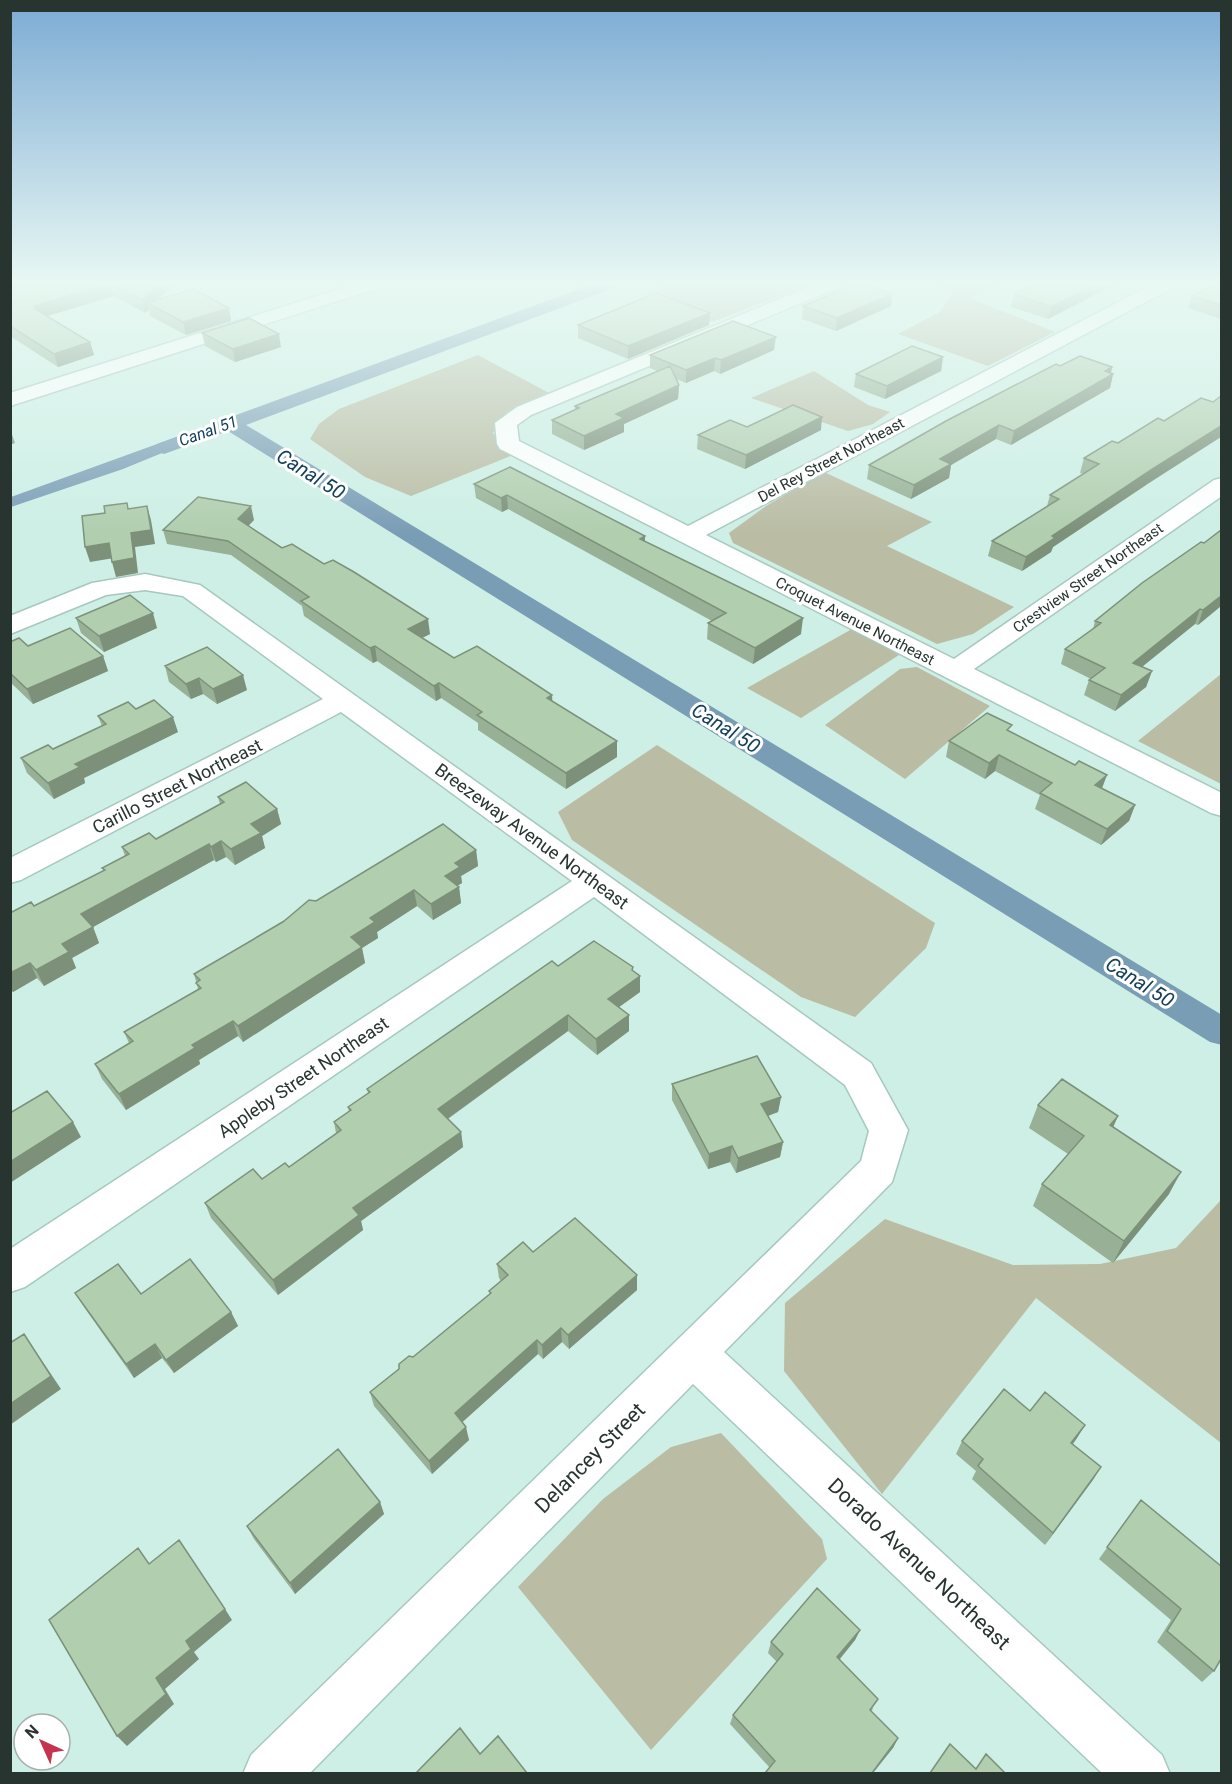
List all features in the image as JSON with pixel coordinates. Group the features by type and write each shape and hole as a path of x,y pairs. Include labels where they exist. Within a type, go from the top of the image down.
{"street":[{"path":"10,400 113,367"},
{"name":"Croquet Avenue Northeast","path":"630,367 524,411 506,423 508,444 1221,806"},
{"name":"Del Rey Street Northeast","path":"686,536 1007,367"},
{"path":"19,380 36,392"},
{"name":"Crestview Street Northeast","path":"954,671 1221,485"},
{"name":"Breezeway Avenue Northeast","path":"10,626 101,588 145,582 191,590 858,1074 889,1130"},
{"name":"Carillo Street Northeast","path":"10,872 343,700"},
{"name":"Appleby Street Northeast","path":"10,1273 595,881"},
{"name":"Delancey Street","path":"270,1773 695,1355 878,1170 889,1130"},
{"name":"Dorado Avenue Northeast","path":"695,1355 1143,1773"}],"green space":[{"path":"446,367 501,367 549,393 507,412 493,433 513,455 411,496 365,477 310,439 319,424 339,409"},
{"path":"814,371 868,405 890,412 873,424 848,431 751,398"},
{"path":"824,472 932,522 887,546 1014,607 973,634 937,644 733,543 729,533 766,506"},
{"path":"852,629 899,655 801,718 747,688"},
{"path":"917,667 990,706 905,779 825,725 900,669"},
{"path":"1221,674 1221,784 1138,741"},
{"path":"657,745 935,923 926,948 855,1017 801,997 572,840 558,812"},
{"path":"1221,1200 1221,1443 1036,1298 882,1494 784,1371 785,1303 885,1219 1013,1265 1100,1264 1176,1248"},
{"path":"721,1433 822,1539 827,1559 651,1750 518,1587 603,1499 671,1447"}],"water":[{"path":"204,427 206,435 123,469 11,507 11,497"}],"building":[{"path":"667,367 671,367 679,385 616,414 624,418 584,436 552,420 579,408 575,406"},
{"path":"869,367 923,367 887,386 856,374"},
{"path":"1050,367 1112,367 1105,371 1113,374 1014,431 999,425 940,459 951,464 914,485 869,465 946,421"},
{"path":"1221,396 1221,426 1052,536 1055,538 1026,557 992,541 1059,499 1050,495 1099,464 1084,458 1112,441 1118,443 1158,418 1164,421 1201,398 1213,402"},
{"path":"793,405 822,417 746,455 698,435 730,420 747,427"},
{"path":"510,467 645,536 640,539 803,618 755,648 708,623 726,613 507,495 501,498 474,484"},
{"path":"198,497 251,506 238,519 282,548 292,544 324,564 333,560 428,619 408,629 454,658 477,646 552,695 547,698 617,741 566,773 477,715 482,712 439,683 434,686 375,646 370,648 301,601 309,597 228,541 163,530"},
{"path":"127,503 128,509 147,506 151,530 131,533 134,558 112,562 109,543 85,547 82,516 105,513 104,506"},
{"path":"1221,530 1221,596 1203,610 1200,609 1133,663 1152,671 1121,695 1089,680 1105,668 1065,649 1101,623 1095,621 1142,583"},
{"path":"130,595 153,613 99,636 76,618"},
{"path":"70,628 103,656 27,689 10,673 10,642 19,638 28,646"},
{"path":"207,647 243,675 213,689 199,678 186,684 165,666"},
{"path":"154,700 173,717 75,764 80,767 48,783 21,758 48,745 53,749 106,724 98,716 128,702 136,709"},
{"path":"987,713 1012,725 1007,730 1075,765 1079,761 1107,775 1095,785 1135,805 1107,829 1040,793 1052,783 999,755 989,763 949,741"},
{"path":"246,782 277,809 251,824 261,833 231,849 221,841 211,847 209,844 81,914 93,927 62,944 69,952 36,970 30,963 10,973 10,913 31,902 34,906 105,870 102,868 129,854 122,847 149,833 156,839 224,802 218,797"},
{"path":"443,824 476,850 455,863 460,867 445,876 459,887 431,904 414,890 370,918 375,922 351,937 362,947 238,1026 233,1021 192,1045 195,1048 119,1094 95,1064 133,1041 124,1032 201,988 196,983 200,980 194,974 283,922 309,900 316,901"},
{"path":"594,941 633,967 632,970 640,976 608,999 629,1015 596,1039 568,1015 438,1109 461,1132 353,1208 359,1215 273,1280 205,1203 253,1169 262,1179 285,1163 289,1167 341,1130 334,1122 351,1110 348,1107 370,1092 367,1089 552,961 558,966"},
{"path":"757,1056 781,1097 761,1104 783,1142 738,1158 732,1146 709,1154 672,1084"},
{"path":"1062,1079 1118,1116 1110,1125 1181,1172 1124,1241 1042,1184 1084,1136 1038,1105"},
{"path":"47,1091 73,1122 10,1162 10,1113"},
{"path":"575,1218 637,1275 568,1335 561,1328 542,1345 537,1340 455,1413 466,1427 429,1461 370,1392 399,1369 399,1364 409,1356 413,1357 491,1293 489,1291 508,1275 497,1264 523,1242 533,1252"},
{"path":"190,1259 231,1312 166,1360 155,1344 126,1364 75,1293 118,1264 141,1294"},
{"path":"24,1334 51,1376 10,1404 10,1343"},
{"path":"1004,1389 1030,1411 1045,1392 1085,1425 1071,1443 1101,1467 1053,1533 978,1466 983,1459 962,1441"},
{"path":"338,1449 380,1502 290,1583 247,1526"},
{"path":"1141,1500 1221,1566 1221,1659 1214,1671 1167,1631 1181,1609 1107,1547"},
{"path":"179,1540 225,1609 186,1641 191,1649 156,1678 166,1694 117,1736 49,1620 138,1548 149,1564"},
{"path":"817,1588 860,1630 837,1657 878,1699 870,1710 898,1738 872,1773 765,1773 775,1761 733,1715 783,1654 771,1642"},
{"path":"460,1728 480,1754 498,1736 527,1773 416,1773"},
{"path":"950,1744 976,1769 986,1754 1005,1773 930,1773"}],"waterway":[{"name":"Canal 51","path":"164,448 383,367"},
{"name":"Canal 50","path":"230,424 1222,1032"}]}
